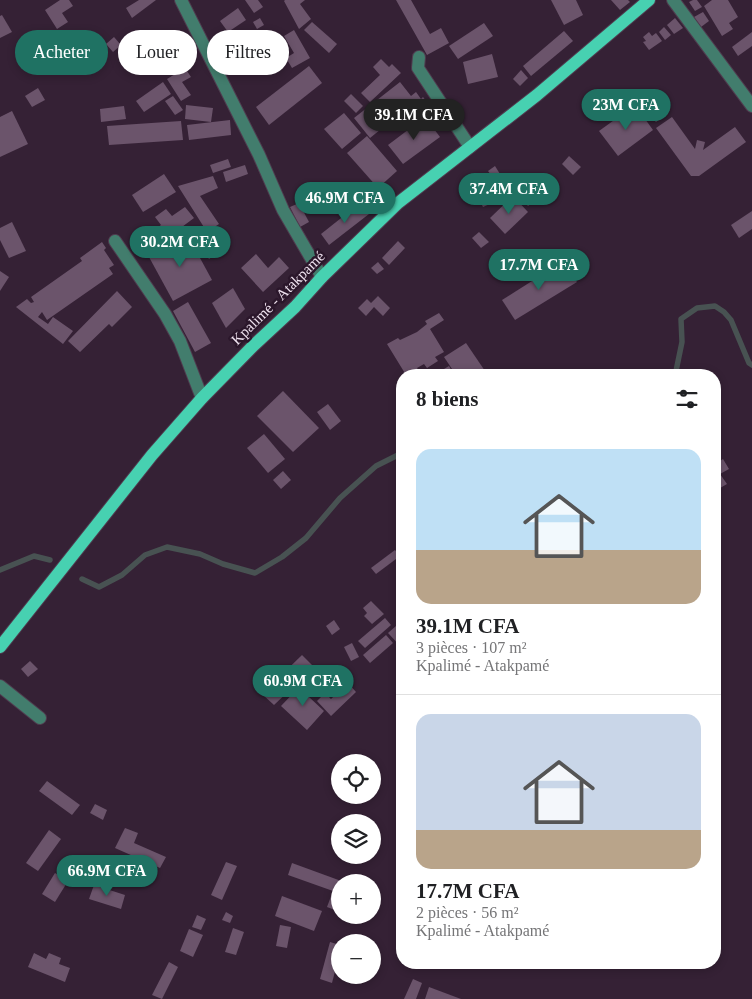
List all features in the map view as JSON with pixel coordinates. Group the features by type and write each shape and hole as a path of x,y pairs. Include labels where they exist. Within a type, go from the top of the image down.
{"main road":[{"name":"Kpalimé - Atakpamé","path":"0,647 152,455 202,398 254,345 295,308 322,277 398,202 537,96 649,0"}],"street":[{"path":"181,0 259,155 283,210 322,277"},
{"path":"673,0 752,106"},
{"path":"419,57 418,68 470,147"},
{"path":"115,241 165,314 180,341 202,398"},
{"path":"0,686 40,718"}],"building":[{"path":"60,0 69,0 73,6 62,13 68,22 57,29 45,10"},
{"path":"139,0 156,0 132,18 126,8"},
{"path":"245,0 258,0 263,7 254,13"},
{"path":"305,0 300,4 311,19 299,29 284,1"},
{"path":"396,0 411,0 430,34 441,28 449,43 427,55"},
{"path":"551,0 576,0 583,15 564,25"},
{"path":"611,0 628,0 630,2 620,10"},
{"path":"697,0 702,7 695,11 689,2"},
{"path":"712,0 728,0 738,17 729,23 733,29 722,36 704,6"},
{"path":"238,8 246,20 231,30 227,30 220,21"},
{"path":"703,12 709,21 701,27 694,17"},
{"path":"2,15 12,32 0,38 0,16"},
{"path":"260,18 264,25 257,29 253,22"},
{"path":"675,18 683,28 674,34 667,25"},
{"path":"312,22 337,44 329,53 304,30"},
{"path":"484,23 493,36 458,59 449,46"},
{"path":"664,27 671,35 665,40 659,32"},
{"path":"294,30 310,58 292,68 289,63 289,56 294,53 289,44 289,33"},
{"path":"564,31 573,41 531,76 523,66"},
{"path":"649,32 652,36 656,33 662,41 649,50 643,42 646,41 643,37"},
{"path":"752,32 752,46 738,56 732,47"},
{"path":"114,37 118,42 118,48 113,52 108,46 108,42"},
{"path":"492,54 498,77 468,84 463,62"},
{"path":"381,59 389,67 392,64 401,73 370,102 361,93 380,75 373,67"},
{"path":"309,66 322,83 269,125 256,107"},
{"path":"521,70 528,78 520,86 513,79"},
{"path":"174,75 190,75 191,77 182,82 191,95 181,101 167,79"},
{"path":"163,82 171,94 144,112 136,101"},
{"path":"400,82 411,96 416,92 430,106 403,126 396,117 370,138 354,118"},
{"path":"38,88 45,100 32,107 25,96"},
{"path":"351,94 363,106 356,113 344,101"},
{"path":"173,96 183,110 175,115 165,101"},
{"path":"186,105 213,108 211,122 185,119"},
{"path":"635,105 653,130 618,156 599,131"},
{"path":"665,105 670,110 656,122 651,117"},
{"path":"124,106 126,119 101,122 100,109"},
{"path":"12,111 28,144 0,157 0,117"},
{"path":"344,113 361,133 342,149 324,129"},
{"path":"425,117 440,137 403,164 388,145"},
{"path":"672,117 695,149 697,140 705,142 703,150 735,127 746,142 699,176 691,176 656,128"},
{"path":"230,120 231,135 189,140 187,125"},
{"path":"181,121 183,140 109,145 107,126"},
{"path":"367,136 397,171 378,188 347,153"},
{"path":"569,156 581,167 573,175 562,164"},
{"path":"228,159 231,167 213,173 210,165"},
{"path":"245,165 248,174 226,182 223,172"},
{"path":"495,166 500,174 494,179 488,171"},
{"path":"164,174 176,192 143,212 132,195"},
{"path":"213,176 218,188 200,196 219,224 207,232 178,186"},
{"path":"483,185 492,203 483,207 474,189"},
{"path":"526,189 535,201 528,206 518,195"},
{"path":"513,196 528,212 505,234 490,218"},
{"path":"299,203 309,222 300,227 290,207"},
{"path":"360,203 369,214 329,245 321,234"},
{"path":"185,207 194,218 147,253 139,242 161,225 155,217 166,209 172,216"},
{"path":"752,211 752,229 739,238 731,225"},
{"path":"12,222 26,251 9,258 0,240 0,228"},
{"path":"479,232 489,242 481,248 472,238"},
{"path":"220,235 224,243 214,248 210,240"},
{"path":"188,236 212,280 173,301 149,257"},
{"path":"398,241 405,248 389,265 382,258"},
{"path":"102,242 106,248 104,250 114,265 109,268 113,274 47,320 42,312 38,317 48,324 53,317 73,331 63,344 16,307 27,299 31,303 34,302 31,297 82,261 80,258"},
{"path":"208,242 216,254 209,259 200,246"},
{"path":"256,254 268,268 279,257 289,268 263,292 241,268"},
{"path":"378,262 384,269 377,274 371,268"},
{"path":"562,262 577,282 515,320 502,300"},
{"path":"0,271 9,277 0,291"},
{"path":"233,288 245,309 226,328 212,303"},
{"path":"117,291 132,307 112,327 109,324 80,352 68,341"},
{"path":"378,296 390,308 383,316 374,307 366,316 358,308 367,299 371,303"},
{"path":"188,302 211,343 195,352 173,311"},
{"path":"439,313 444,320 430,329 444,352 435,357 438,361 427,368 424,364 418,369 402,369 387,344 417,332 427,324 425,321"},
{"path":"466,343 484,369 452,369 444,357"},
{"path":"283,391 319,428 293,452 257,416"},
{"path":"328,404 341,421 330,430 317,412"},
{"path":"264,434 285,459 268,473 247,448"},
{"path":"723,459 729,469 721,473 721,460"},
{"path":"283,471 291,480 281,489 273,480"},
{"path":"721,475 727,484 721,488"},
{"path":"395,550 396,551 396,559 376,574 371,568"},
{"path":"371,601 384,614 372,624 364,616 367,613 363,608"},
{"path":"385,618 391,625 365,648 358,641"},
{"path":"334,620 340,629 332,635 326,626"},
{"path":"396,626 396,642 388,633"},
{"path":"386,635 393,643 370,663 363,655"},
{"path":"352,643 359,657 351,661 344,647"},
{"path":"302,655 314,667 274,705 262,694"},
{"path":"30,661 38,669 28,677 21,669"},
{"path":"348,683 356,692 331,716 317,701 325,693 331,699"},
{"path":"302,684 312,693 309,697 324,711 307,730 281,706"},
{"path":"47,781 80,805 72,815 39,791"},
{"path":"95,804 107,810 103,820 90,813"},
{"path":"125,828 138,833 134,843 166,857 160,868 115,848"},
{"path":"49,830 61,839 38,871 26,863"},
{"path":"226,862 237,866 222,900 211,895"},
{"path":"292,863 331,877 331,890 288,875"},
{"path":"55,873 68,881 55,902 42,894"},
{"path":"94,885 125,895 121,909 89,899"},
{"path":"282,896 322,911 314,931 275,916"},
{"path":"331,896 331,909 327,907"},
{"path":"226,912 233,916 230,923 222,920"},
{"path":"197,915 206,919 201,930 192,927"},
{"path":"280,925 291,927 287,948 276,946"},
{"path":"233,928 244,932 236,955 225,952"},
{"path":"189,929 203,935 193,957 180,951"},
{"path":"330,942 331,983 320,979"},
{"path":"34,953 46,959 49,953 61,958 59,964 70,968 65,982 28,967"},
{"path":"169,962 178,967 162,999 152,995"},
{"path":"413,979 422,983 416,999 404,999"},
{"path":"429,987 461,999 425,999"}],"waterway":[{"path":"676,369 682,342 681,319 697,308 715,306 731,320 749,363 752,365"},
{"path":"82,579 99,587 122,575 145,555 167,547 200,554 223,564 255,573 282,557 306,538 340,498 376,466 396,456"},
{"path":"0,570 34,556 50,560"}]}
